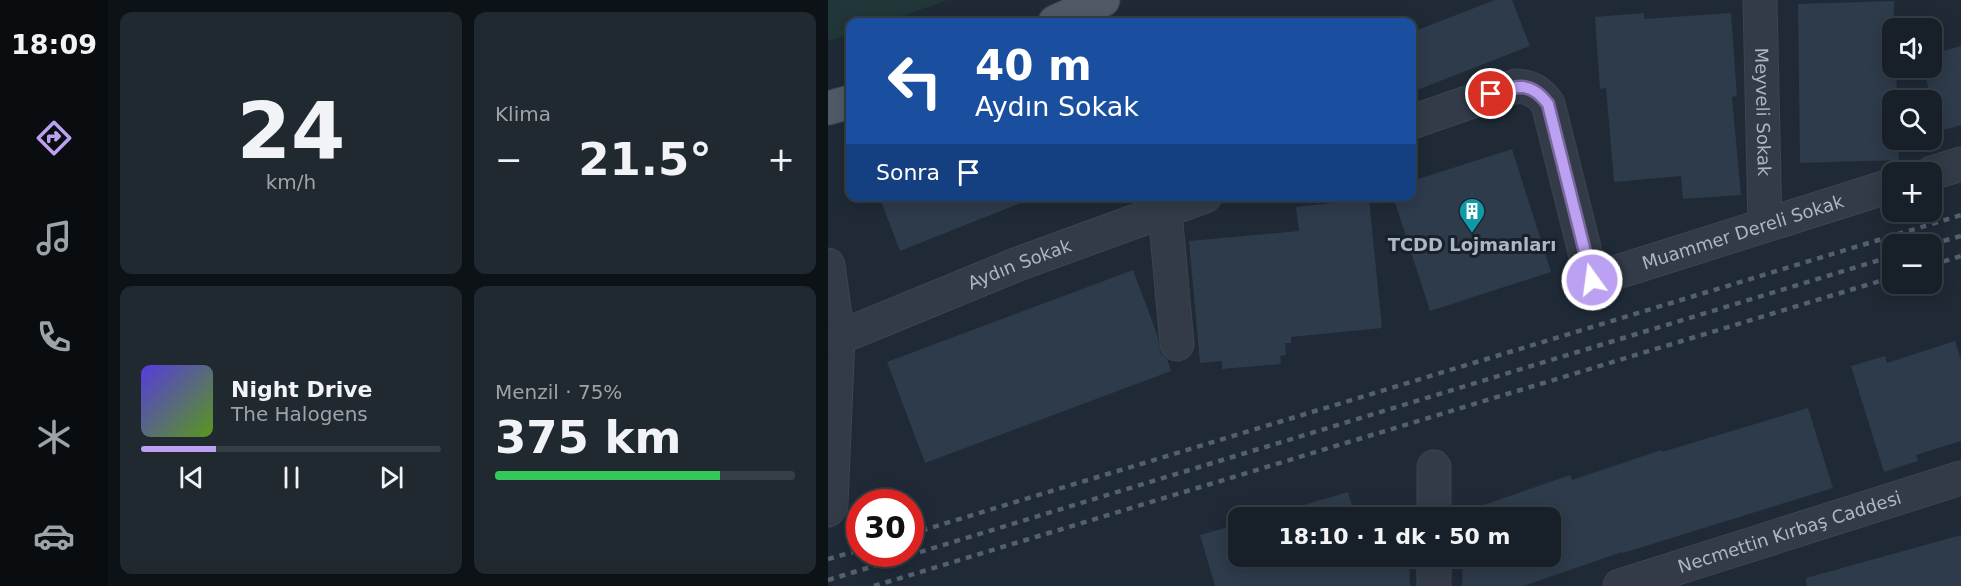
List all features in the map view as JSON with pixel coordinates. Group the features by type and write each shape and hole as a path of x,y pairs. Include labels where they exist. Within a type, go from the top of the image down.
{"main road":[{"path":"1064,18 1103,0"},
{"path":"828,108 846,103"}],"street":[{"name":"Meyveli Sokak","path":"1761,0 1765,225"},
{"name":"Muammer Dereli Sokak","path":"1416,121 1516,86 1529,87 1541,94 1548,104 1592,280 1882,188"},
{"path":"1942,170 1961,164"},
{"name":"Aydın Sokak","path":"838,338 1018,264 1192,201"},
{"path":"1165,212 1177,344"},
{"path":"828,265 838,338 831,505 828,510"},
{"path":"1434,467 1434,507"},
{"name":"Necmettin Kırbaş Caddesi","path":"1620,586 1961,478"},
{"path":"1434,567 1434,586"}],"green space":[{"path":"828,0 948,0 896,18 846,18 846,35 828,41"}],"building":[{"path":"1495,0 1512,0 1530,46 1416,90 1416,30"},
{"path":"1894,1 1894,18 1882,18 1882,78 1896,78 1897,90 1882,90 1882,150 1898,150 1899,160 1800,163 1798,4"},
{"path":"1644,13 1644,19 1731,13 1737,96 1732,97 1741,195 1683,199 1681,176 1614,182 1606,88 1600,89 1595,17"},
{"path":"1961,46 1961,125 1942,130 1942,90 1929,90 1926,78 1942,78 1942,51"},
{"name":"TCDD Lojmanları","path":"1512,149 1551,272 1430,311 1395,201 1416,201 1416,180"},
{"path":"881,201 1025,201 900,251"},
{"path":"1369,201 1382,328 1291,337 1291,343 1285,343 1286,355 1280,356 1281,364 1222,369 1222,361 1200,363 1189,241 1299,231 1296,207"},
{"path":"1133,270 1157,334 1161,354 1167,359 1171,371 925,463 887,362"},
{"path":"1955,341 1961,360 1961,441 1916,455 1918,461 1884,472 1851,366 1885,356 1887,363"},
{"path":"1808,408 1833,488 1622,552 1523,586 1462,586 1463,567 1561,567 1561,507 1478,507 1570,475 1572,480 1661,450 1662,452"},
{"path":"1348,492 1352,507 1297,507"},
{"path":"1228,527 1228,567 1409,567 1410,586 1215,586 1200,535"},
{"path":"1961,535 1961,586 1807,586 1806,578"}],"railway":[{"path":"924,530 1961,215"},
{"path":"1942,241 1961,236"},
{"path":"1942,262 1961,256"},
{"path":"828,580 1882,259"},
{"path":"874,586 1882,280"},
{"path":"828,559 846,554"}],"place":[{"name":"TCDD Lojmanları","path":"1472,234"}],"route":[{"path":"1491,94 1516,86 1529,87 1541,94 1548,104 1592,280"}]}
